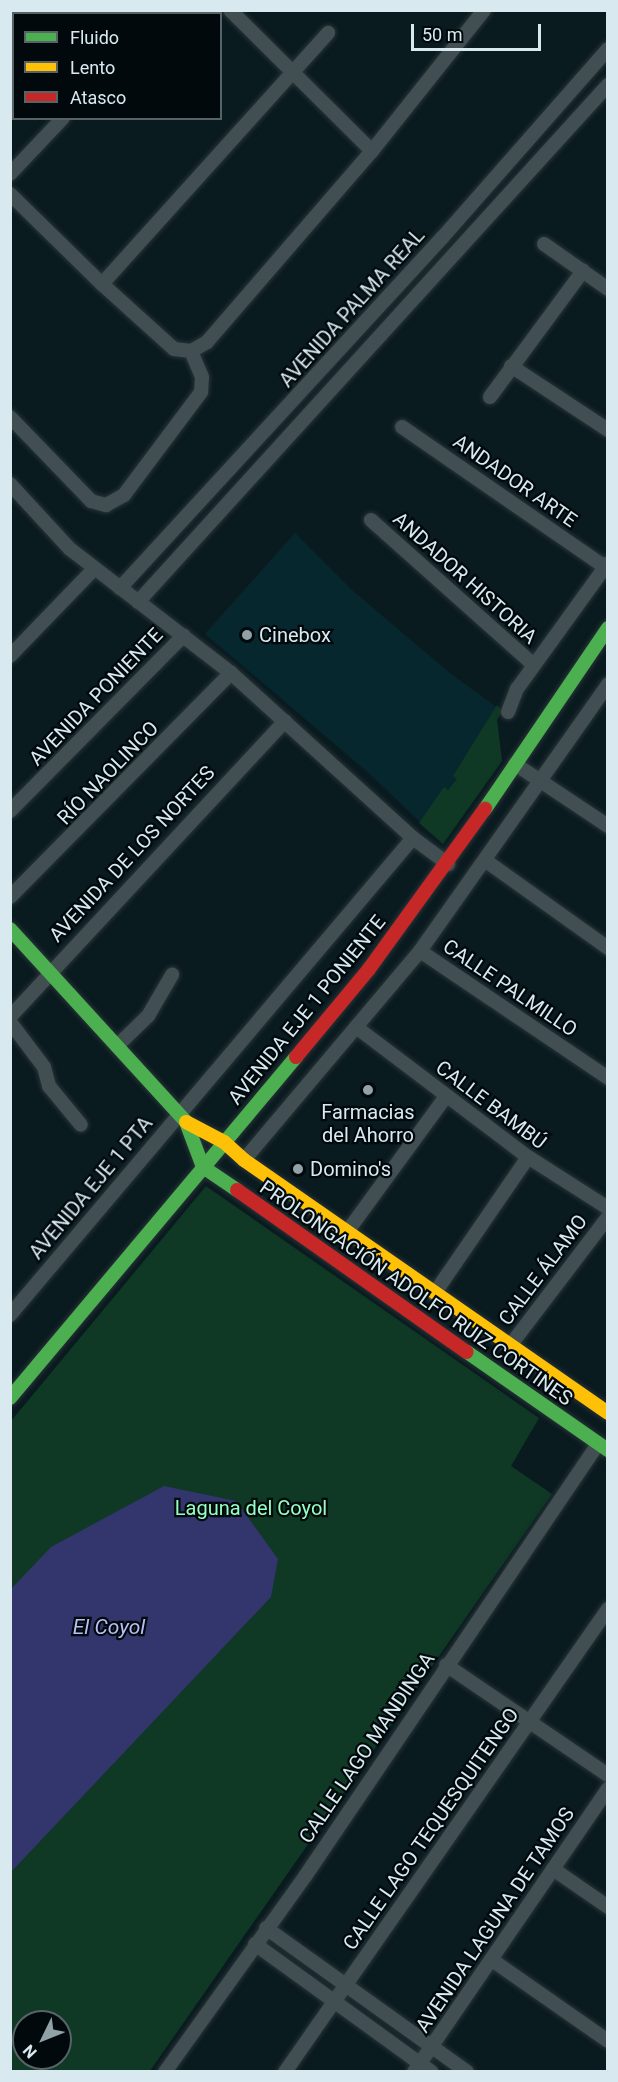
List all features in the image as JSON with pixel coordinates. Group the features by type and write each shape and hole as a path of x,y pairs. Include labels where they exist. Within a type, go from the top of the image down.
{"street":[{"path":"230,10 372,151"},
{"path":"10,194 102,284 174,349 191,351 207,342 372,151 484,10"},
{"path":"102,284 328,33"},
{"name":"AVENIDA PALMA REAL","path":"120,588 442,238 608,49"},
{"path":"138,602 457,248 608,85"},
{"path":"10,174 61,120"},
{"path":"442,238 457,248"},
{"path":"544,244 608,289"},
{"path":"490,397 583,271"},
{"path":"10,417 91,501 106,505 124,495 201,392 202,377 191,351"},
{"path":"511,366 608,430"},
{"path":"278,417 293,430"},
{"name":"ANDADOR ARTE","path":"402,427 606,565"},
{"path":"12,491 94,569 184,635 231,674 413,838 448,864"},
{"name":"ANDADOR HISTORIA","path":"371,520 534,665"},
{"path":"508,712 534,665 606,565"},
{"path":"10,656 94,569"},
{"name":"AVENIDA EJE 1 PONIENTE","path":"10,1398 369,969 448,864 608,628"},
{"name":"AVENIDA PONIENTE","path":"10,811 184,635"},
{"name":"RÍO NAOLINCO","path":"10,897 231,674"},
{"path":"244,1160 420,951 486,861 540,780 605,693"},
{"name":"AVENIDA DE LOS NORTES","path":"10,1017 48,971 285,721"},
{"path":"514,764 608,826"},
{"name":"AVENIDA EJE 1 PTA","path":"10,1315 183,1117 413,838"},
{"path":"486,861 608,948"},
{"path":"10,929 183,1117 203,1167"},
{"name":"CALLE PALMILLO","path":"420,951 608,1078"},
{"path":"117,1046 148,1016 172,975"},
{"path":"10,1022 44,1067 49,1086 81,1125"},
{"name":"CALLE BAMBÚ","path":"356,1027 528,1157 608,1208"},
{"path":"344,1267 353,1237 446,1096"},
{"name":"PROLONGACIÓN ADOLFO RUIZ CORTINES","path":"183,1117 224,1142 244,1160 509,1347 605,1407"},
{"path":"434,1294 528,1157"},
{"name":"PROLONGACIÓN ADOLFO RUIZ CORTINES","path":"203,1167 603,1447"},
{"name":"CALLE ÁLAMO","path":"509,1347 608,1217"},
{"path":"474,1357 490,1333"},
{"name":"CALLE LAGO MANDINGA","path":"165,2072 446,1665 603,1447"},
{"name":"CALLE LAGO TEQUESQUITENGO","path":"285,2072 345,1983 532,1722 608,1609"},
{"path":"446,1665 608,1775"},
{"name":"AVENIDA LAGUNA DE TAMOS","path":"417,2067 608,1789"},
{"path":"553,1869 608,1907"},
{"path":"266,1928 467,2072"},
{"path":"255,1944 334,2000 417,2067 432,2072"},
{"path":"492,1960 608,2041"}],"shaded area":[{"path":"295,533 353,591 451,674 502,711 497,720 502,761 443,844 370,774 205,634"}],"green space":[{"path":"497,705 502,711 497,720 502,761 443,844 419,823 444,787 448,790 457,779 453,776"},
{"name":"Laguna del Coyol","path":"206,1186 539,1418 511,1466 552,1494 150,2071 11,2072 11,1421"}],"water":[{"name":"El Coyol","path":"164,1486 236,1501 278,1559 271,1597 11,1872 11,1589 51,1547"}],"traffic: fast":[{"path":"485,809 608,628"},
{"path":"10,929 186,1122 203,1167 237,1190"},
{"path":"10,1398 296,1057"},
{"path":"467,1352 608,1450"}],"traffic: slow":[{"path":"186,1122 224,1142 244,1160 608,1413"}],"traffic: jam":[{"path":"296,1057 369,969 485,809"},
{"path":"237,1190 467,1352"}],"place":[{"name":"Cinebox","path":"247,635"},
{"name":"Farmacias del Ahorro","path":"368,1090"},
{"name":"Domino's","path":"298,1169"}]}
